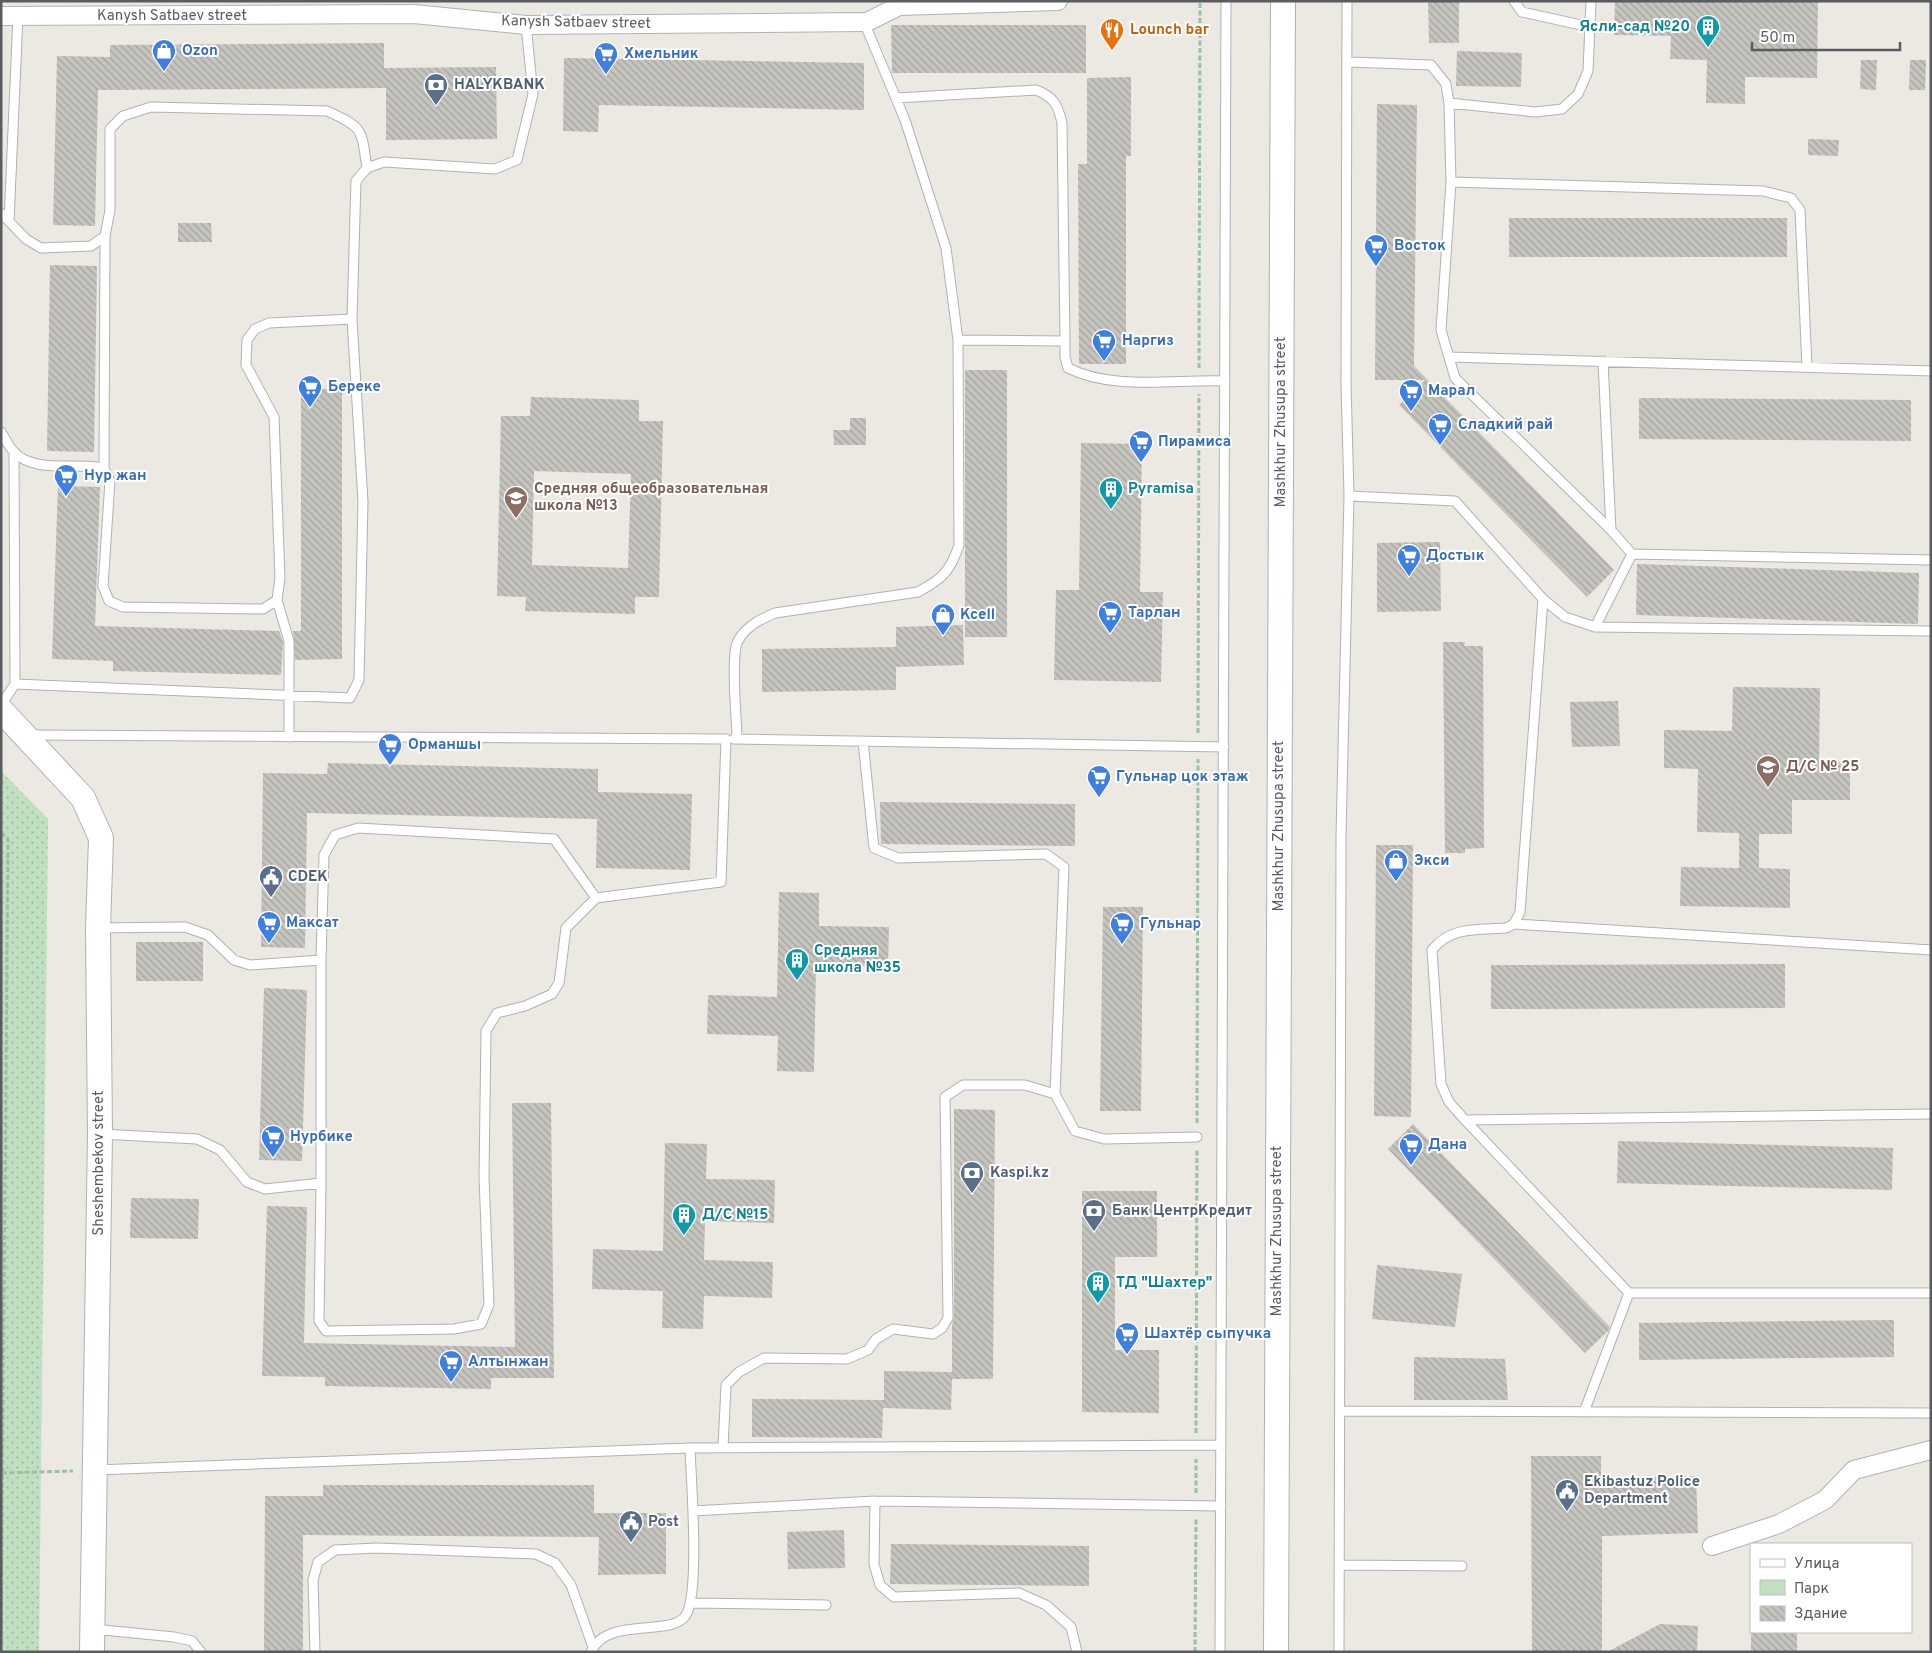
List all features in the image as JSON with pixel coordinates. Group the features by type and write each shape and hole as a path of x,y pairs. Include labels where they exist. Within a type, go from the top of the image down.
{"main road":[{"name":"Mashkhur Zhusupa street","path":"1276,1652 1283,1"},
{"name":"Sheshembekov street","path":"1,710 83,798 100,838 98,928 100,1134 92,1640"}],"street":[{"name":"Kanysh Satbaev street","path":"9,16 417,8 526,25 864,22 899,6 1058,1"},
{"path":"1712,1546 1779,1524 1824,1500 1854,1470 1931,1450"}],"lane":[{"path":"1220,1652 1226,1"},
{"path":"1339,1652 1342,1410 1341,836 1349,496 1346,383 1347,1"},
{"path":"1514,1 1522,12 1590,27"},
{"path":"1449,103 1535,112 1562,109 1578,94 1588,71 1591,1"},
{"path":"9,16 9,221"},
{"path":"737,739 737,641 755,622 775,613 918,592 935,583 947,573 959,545 958,340 946,248 896,98 864,22"},
{"path":"15,684 290,697 350,698 359,680 363,502 352,319 356,181 367,168 384,162 495,169 517,160 532,94 526,25"},
{"path":"1348,62 1431,65 1446,84 1449,103 1451,182 1441,330 1455,378 1611,530 1632,554 1931,560"},
{"path":"896,98 1036,90 1050,96 1059,106 1062,123 1064,356 1068,368 1086,377 1131,381 1225,381"},
{"path":"277,600 263,609 123,607 109,601 103,586 110,481 104,468 105,236 110,210 110,129 123,116 151,107 327,111 353,123 362,136 367,168"},
{"path":"1451,182 1763,191 1791,198 1800,210 1807,367"},
{"path":"1,214 26,239 41,248 91,246 105,236"},
{"path":"290,737 289,641 277,600 280,578 274,417 246,365 247,340 255,329 270,323 352,319"},
{"path":"958,340 1065,341"},
{"path":"1449,357 1931,371"},
{"path":"1603,361 1611,530"},
{"path":"1,432 14,452 24,459 40,464 92,465 104,468"},
{"path":"1,705 15,684 14,452"},
{"path":"1349,496 1455,501 1542,599 1565,617 1595,627 1931,631"},
{"path":"1595,627 1632,554"},
{"path":"1514,924 1520,912 1542,599"},
{"path":"25,735 737,739 1224,747"},
{"path":"596,898 554,839 358,828 335,836 324,854 321,960 319,1321 326,1330 454,1329 481,1324 489,1305 484,1177 486,1031 497,1013 526,1006 552,994 559,983 566,928 596,898 721,882 726,739"},
{"path":"863,741 874,848 898,858 1046,854 1064,866 1055,1094 1075,1131 1104,1139 1197,1137"},
{"path":"1931,950 1514,924 1506,928 1454,932 1440,940 1432,950 1441,1084 1449,1102 1629,1293 1931,1293"},
{"path":"98,928 185,927 208,935 234,960 250,965 321,960"},
{"path":"723,1448 726,1386 739,1372 764,1358 847,1359 868,1350 876,1339 892,1330 933,1334 942,1328 948,1318 945,1097 963,1085 1025,1085 1055,1094"},
{"path":"1465,1120 1931,1114"},
{"path":"100,1134 197,1139 220,1150 247,1182 265,1189 321,1183"},
{"path":"1584,1412 1629,1293"},
{"path":"1342,1410 1931,1413"},
{"path":"94,1470 690,1448 1221,1445"},
{"path":"315,1652 313,1580 318,1562 335,1550 377,1548 536,1554 555,1563 571,1585 592,1650 613,1631 676,1623 685,1617 692,1602 693,1511 690,1448"},
{"path":"693,1511 875,1501 1221,1506"},
{"path":"875,1501 874,1564 880,1585 894,1597 1019,1593 1046,1605 1071,1626 1077,1652"},
{"path":"1340,1565 1462,1566"},
{"path":"692,1602 826,1605"},
{"path":"92,1640 174,1637 192,1641 200,1652"}],"path":[{"path":"1195,1652 1200,1"},
{"path":"1,832 8,839 1,1647"},
{"path":"1,1055 6,1050"},
{"path":"2,1473 94,1470"}],"green space":[{"path":"1,771 48,819 39,1652 1,1652"}],"building":[{"path":"1428,1 1459,1 1459,43 1429,43"},
{"name":"Ясли-сад №20","path":"1615,1 1818,1 1817,78 1745,77 1745,104 1706,103 1707,60 1670,59 1671,36 1614,35"},
{"path":"891,25 1086,25 1086,73 892,73"},
{"path":"384,43 384,68 496,67 497,139 386,140 386,88 98,90 95,226 53,225 57,56 110,57 110,45"},
{"path":"1457,51 1522,53 1521,87 1456,86"},
{"path":"564,58 864,63 864,110 599,105 598,132 563,131"},
{"path":"1861,60 1877,60 1876,90 1860,89"},
{"path":"1910,60 1926,60 1925,90 1909,90"},
{"path":"1131,77 1131,156 1126,156 1126,364 1079,364 1078,164 1087,164 1087,78"},
{"path":"1377,104 1417,105 1414,366 1614,570 1587,597 1399,405 1425,380 1375,380"},
{"path":"1808,139 1839,140 1838,156 1808,155"},
{"path":"1509,218 1787,218 1787,257 1509,257"},
{"path":"178,223 211,223 212,242 178,242"},
{"path":"50,265 97,266 94,452 47,451"},
{"path":"965,370 1007,370 1007,637 965,637"},
{"path":"301,389 342,389 342,659 295,660 293,631 301,631"},
{"name":"Средняя общеобразовательная школа №13","path":"531,397 639,400 639,421 663,421 659,597 635,597 635,614 525,611 526,597 497,596 501,416 530,416","holes":["534,471 631,474 628,568 532,565"]},
{"path":"1639,398 1911,400 1911,441 1639,439"},
{"path":"850,418 866,418 866,445 834,445 833,430 850,430"},
{"path":"1081,443 1142,444 1140,592 1163,592 1161,682 1054,680 1056,590 1079,590"},
{"path":"58,486 100,487 95,626 279,631 283,642 281,675 113,671 113,661 52,659"},
{"name":"Достык","path":"1440,542 1441,611 1377,612 1377,543"},
{"path":"1637,564 1919,573 1918,624 1636,615"},
{"path":"963,625 964,665 896,667 896,690 762,692 762,649 896,647 896,627"},
{"path":"1443,642 1465,642 1464,646 1483,646 1484,848 1465,849 1465,853 1445,853"},
{"path":"1733,687 1820,688 1819,762 1850,762 1850,800 1792,800 1792,834 1759,834 1759,868 1790,869 1790,908 1680,906 1681,867 1739,868 1739,833 1697,832 1698,769 1664,768 1664,730 1732,731"},
{"path":"1618,701 1620,746 1572,747 1570,702"},
{"path":"328,763 598,769 598,792 692,794 690,870 596,868 597,819 307,813 305,948 261,947 263,773 327,774"},
{"path":"880,802 1075,804 1075,846 881,844"},
{"path":"1376,845 1413,845 1411,1117 1374,1116"},
{"name":"Средняя школа №35","path":"779,892 819,893 819,926 889,927 888,967 816,965 814,1072 777,1071 778,1036 707,1034 708,995 777,997"},
{"path":"1103,907 1143,907 1141,1111 1100,1111"},
{"path":"136,942 203,942 203,981 136,981"},
{"path":"1785,964 1785,1008 1491,1009 1491,965"},
{"path":"264,988 307,990 302,1161 259,1160"},
{"path":"512,1103 551,1103 554,1378 491,1378 491,1389 325,1386 325,1377 262,1376 267,1206 307,1207 304,1343 515,1347"},
{"path":"954,1109 995,1110 993,1379 952,1379 951,1410 883,1408 882,1438 752,1437 752,1399 884,1400 884,1371 952,1372 952,1324 954,1318"},
{"path":"1413,1124 1610,1327 1585,1353 1388,1149"},
{"path":"1618,1141 1893,1148 1892,1190 1617,1183"},
{"name":"Д/С №15","path":"665,1143 707,1144 706,1179 775,1180 774,1223 705,1221 704,1260 773,1262 772,1298 704,1296 703,1329 662,1328 663,1291 592,1289 593,1249 663,1251"},
{"name":"ТД \"Шахтер\"","path":"1082,1191 1157,1191 1157,1257 1115,1257 1115,1350 1159,1350 1159,1413 1082,1412"},
{"path":"131,1198 199,1199 198,1239 130,1238"},
{"path":"1377,1265 1462,1274 1455,1327 1372,1319"},
{"path":"1894,1320 1894,1357 1639,1360 1639,1323"},
{"path":"1414,1357 1505,1359 1508,1400 1414,1400"},
{"path":"1531,1456 1601,1456 1601,1478 1696,1476 1698,1533 1602,1536 1602,1652 1532,1652"},
{"path":"323,1485 594,1485 594,1513 666,1513 666,1574 598,1575 599,1537 303,1535 303,1652 264,1652 265,1496 323,1496"},
{"path":"844,1530 845,1568 788,1569 787,1532"},
{"path":"891,1544 1089,1546 1089,1586 890,1584"},
{"path":"1660,1624 1698,1626 1697,1652 1607,1652"},
{"path":"1751,1633 1797,1633 1797,1652 1751,1652"}],"place":[{"name":"Ясли-сад №20","path":"1708,48"},
{"name":"Lounch bar","path":"1112,51"},
{"name":"Ozon","path":"164,72"},
{"name":"Хмельник","path":"606,75"},
{"name":"HALYKBANK","path":"436,106"},
{"name":"Восток","path":"1376,267"},
{"name":"Наргиз","path":"1104,362"},
{"name":"Береке","path":"310,408"},
{"name":"Марал","path":"1411,412"},
{"name":"Сладкий рай","path":"1440,446"},
{"name":"Пирамиса","path":"1141,463"},
{"name":"Нур жан","path":"66,497"},
{"name":"Pyramisa","path":"1111,510"},
{"name":"Средняя общеобразовательная школа №13","path":"516,519"},
{"name":"Достык","path":"1409,577"},
{"name":"Тарлан","path":"1110,634"},
{"name":"Kcell","path":"943,636"},
{"name":"Орманшы","path":"390,766"},
{"name":"Д/С № 25","path":"1768,788"},
{"name":"Гульнар цок этаж","path":"1099,798"},
{"name":"Экси","path":"1396,882"},
{"name":"CDEK","path":"271,898"},
{"name":"Максат","path":"269,944"},
{"name":"Гульнар","path":"1122,945"},
{"name":"Средняя школа №35","path":"797,981"},
{"name":"Нурбике","path":"273,1158"},
{"name":"Дана","path":"1411,1166"},
{"name":"Kaspi.kz","path":"972,1194"},
{"name":"Банк ЦентрКредит","path":"1094,1232"},
{"name":"Д/С №15","path":"684,1236"},
{"name":"ТД \"Шахтер\"","path":"1098,1304"},
{"name":"Шахтёр сыпучка","path":"1127,1355"},
{"name":"Алтынжан","path":"451,1383"},
{"name":"Ekibastuz Police Department","path":"1567,1512"},
{"name":"Post","path":"631,1543"}]}
